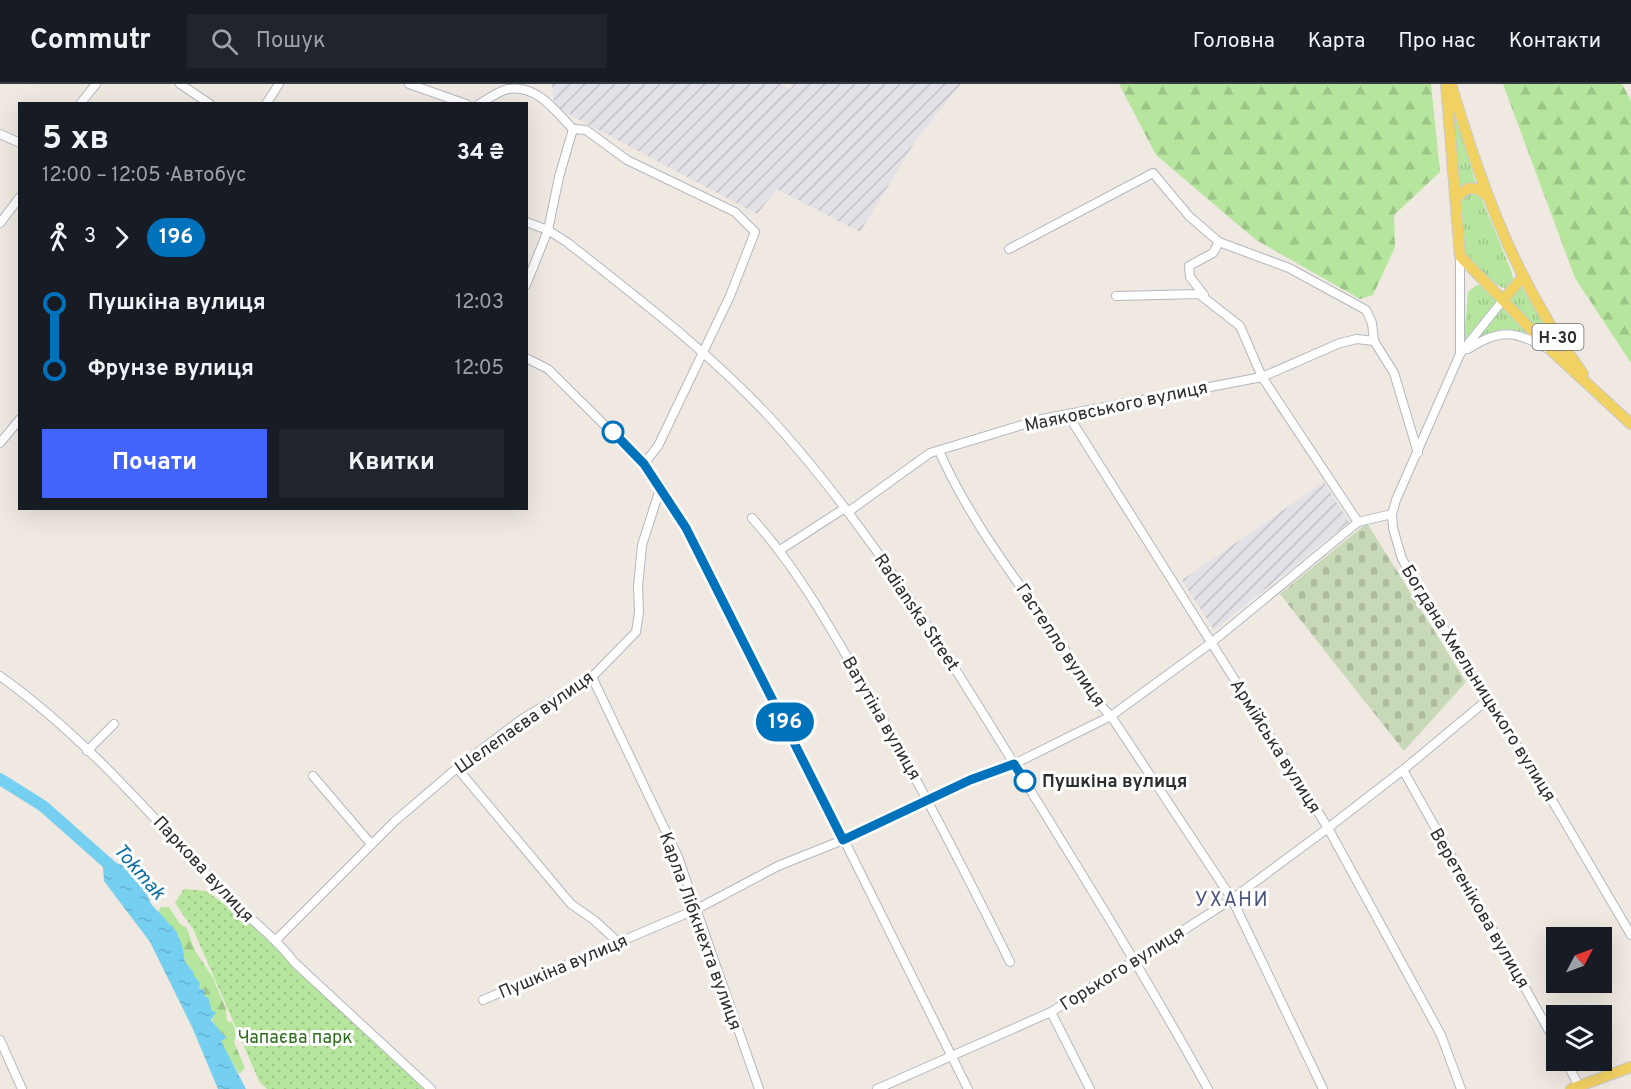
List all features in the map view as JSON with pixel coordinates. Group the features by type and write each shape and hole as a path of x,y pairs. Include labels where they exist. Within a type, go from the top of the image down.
{"main road":[{"path":"1446,84 1460,256"},
{"name":"Н-30","path":"1451,84 1486,195 1522,278 1570,355 1598,393"},
{"path":"1456,197 1468,188 1478,189 1486,195"},
{"name":"Н-30","path":"1460,256 1553,352 1631,424"},
{"path":"1503,300 1522,278"},
{"path":"1575,1088 1592,1085 1631,1066"}],"street":[{"path":"82,102 96,84"},
{"path":"180,84 207,102"},
{"path":"267,102 279,84"},
{"path":"409,84 460,102"},
{"path":"482,102 508,88 530,88 541,96 573,129 586,130 627,160 735,212 755,232 730,296 704,351 658,446 644,464"},
{"path":"528,280 548,230 573,129"},
{"path":"0,134 18,142"},
{"path":"1009,249 1152,173 1189,216 1219,242 1288,268 1356,302 1366,310 1372,323 1374,341 1394,373 1418,453"},
{"path":"0,223 18,200"},
{"name":"Radianska Street","path":"528,223 548,230 704,351 775,423 846,510 905,591 1014,764 1136,960 1208,1089"},
{"path":"1219,242 1213,253 1189,266 1190,277 1196,288 1240,326 1262,376 1358,522"},
{"path":"1460,256 1460,354"},
{"path":"1116,296 1198,294 1212,303"},
{"path":"1392,513 1460,354 1503,300"},
{"path":"1460,354 1483,339 1504,333 1529,339 1553,352"},
{"name":"Маяковського вулиця","path":"780,550 846,510 930,453 1042,419 1262,376 1340,343 1357,339 1374,341"},
{"path":"528,359 548,369 644,464 661,486 686,528 766,683 968,1089"},
{"name":"Армійська вулиця","path":"1068,415 1328,828 1441,1035 1461,1089"},
{"path":"0,443 18,420"},
{"name":"Гастелло вулиця","path":"939,451 974,518 1072,660 1095,700 1111,716 1232,899 1323,1089"},
{"name":"Шелепаєва вулиця","path":"277,939 371,844 457,768 522,719 592,676 636,632 642,545 661,486"},
{"name":"Пушкіна вулиця","path":"483,1000 697,909 778,866 843,840 970,780 1014,764 1111,716 1211,643 1358,522 1392,513"},
{"name":"Богдана Хмельницького вулиця","path":"1392,513 1393,528 1402,559 1487,700 1549,795 1631,935"},
{"name":"Ватутіна вулиця","path":"752,519 780,550 846,655 929,799 1010,962"},
{"name":"Паркова вулиця","path":"0,676 33,699 141,803 239,909 277,939 294,962 431,1089"},
{"name":"Карла Лібкнехта вулиця","path":"592,676 622,743 658,813 697,909 706,945 759,1089"},
{"name":"Горького вулиця","path":"877,1089 1051,1012 1232,899 1403,770 1487,700"},
{"path":"87,751 114,724"},
{"path":"457,768 571,904 594,920 619,943"},
{"name":"Веретенікова вулиця","path":"1403,770 1546,1025"},
{"path":"313,776 371,844"},
{"path":"1051,1012 1090,1089"},
{"path":"0,1040 22,1089"},
{"path":"1569,1071 1575,1088"}],"shaded area":[{"path":"552,84 781,84 790,89 794,84 961,84 916,140 860,232 777,189 757,214 554,106"},
{"path":"1324,482 1349,522 1214,630 1182,580"}],"green space":[{"path":"1119,84 1431,84 1440,172 1394,215 1395,247 1373,295 1360,299 1256,240 1156,155"},
{"path":"1503,84 1622,84 1631,101 1631,363 1575,278"},
{"path":"1450,93 1476,184 1459,188"},
{"path":"1470,192 1480,195 1511,270 1513,279 1505,288 1495,284 1482,273 1465,252 1461,200"},
{"path":"1477,285 1483,285 1498,300 1464,341 1468,292"},
{"path":"1521,286 1564,357 1509,301"},
{"path":"1504,306 1529,334 1508,329 1489,333 1476,340"},
{"path":"1367,523 1466,682 1404,751 1280,594"},
{"name":"Чапаєва парк","path":"184,889 206,891 243,917 424,1089 267,1089 259,1081 193,929 175,903"},
{"path":"161,907 169,907 180,924 187,928 194,949 213,978 226,1009 227,1021 232,1022 235,1030 234,1042 245,1068 239,1074 220,1041 226,1039 213,1025 212,1011 203,993 205,992 199,989 185,962 176,931 163,920 158,912"}],"water":[{"path":"102,856 110,862 129,866 143,884 151,904 176,931 182,945 185,962 200,983 199,989 204,989 212,1011 216,1012 211,1020 226,1038 221,1041 246,1089 218,1089 192,1027 150,942 104,881"}],"waterway":[{"name":"Tokmak","path":"0,779 43,806 113,868"}],"bus line":[{"name":"196","path":"613,432 644,464 661,486 686,528 843,840 970,780 1014,764 1025,781"}],"place":[{"name":"Пушкіна вулиця","path":"1025,781"}],"district":[{"name":"УХАНИ","path":"1232,899"}]}
